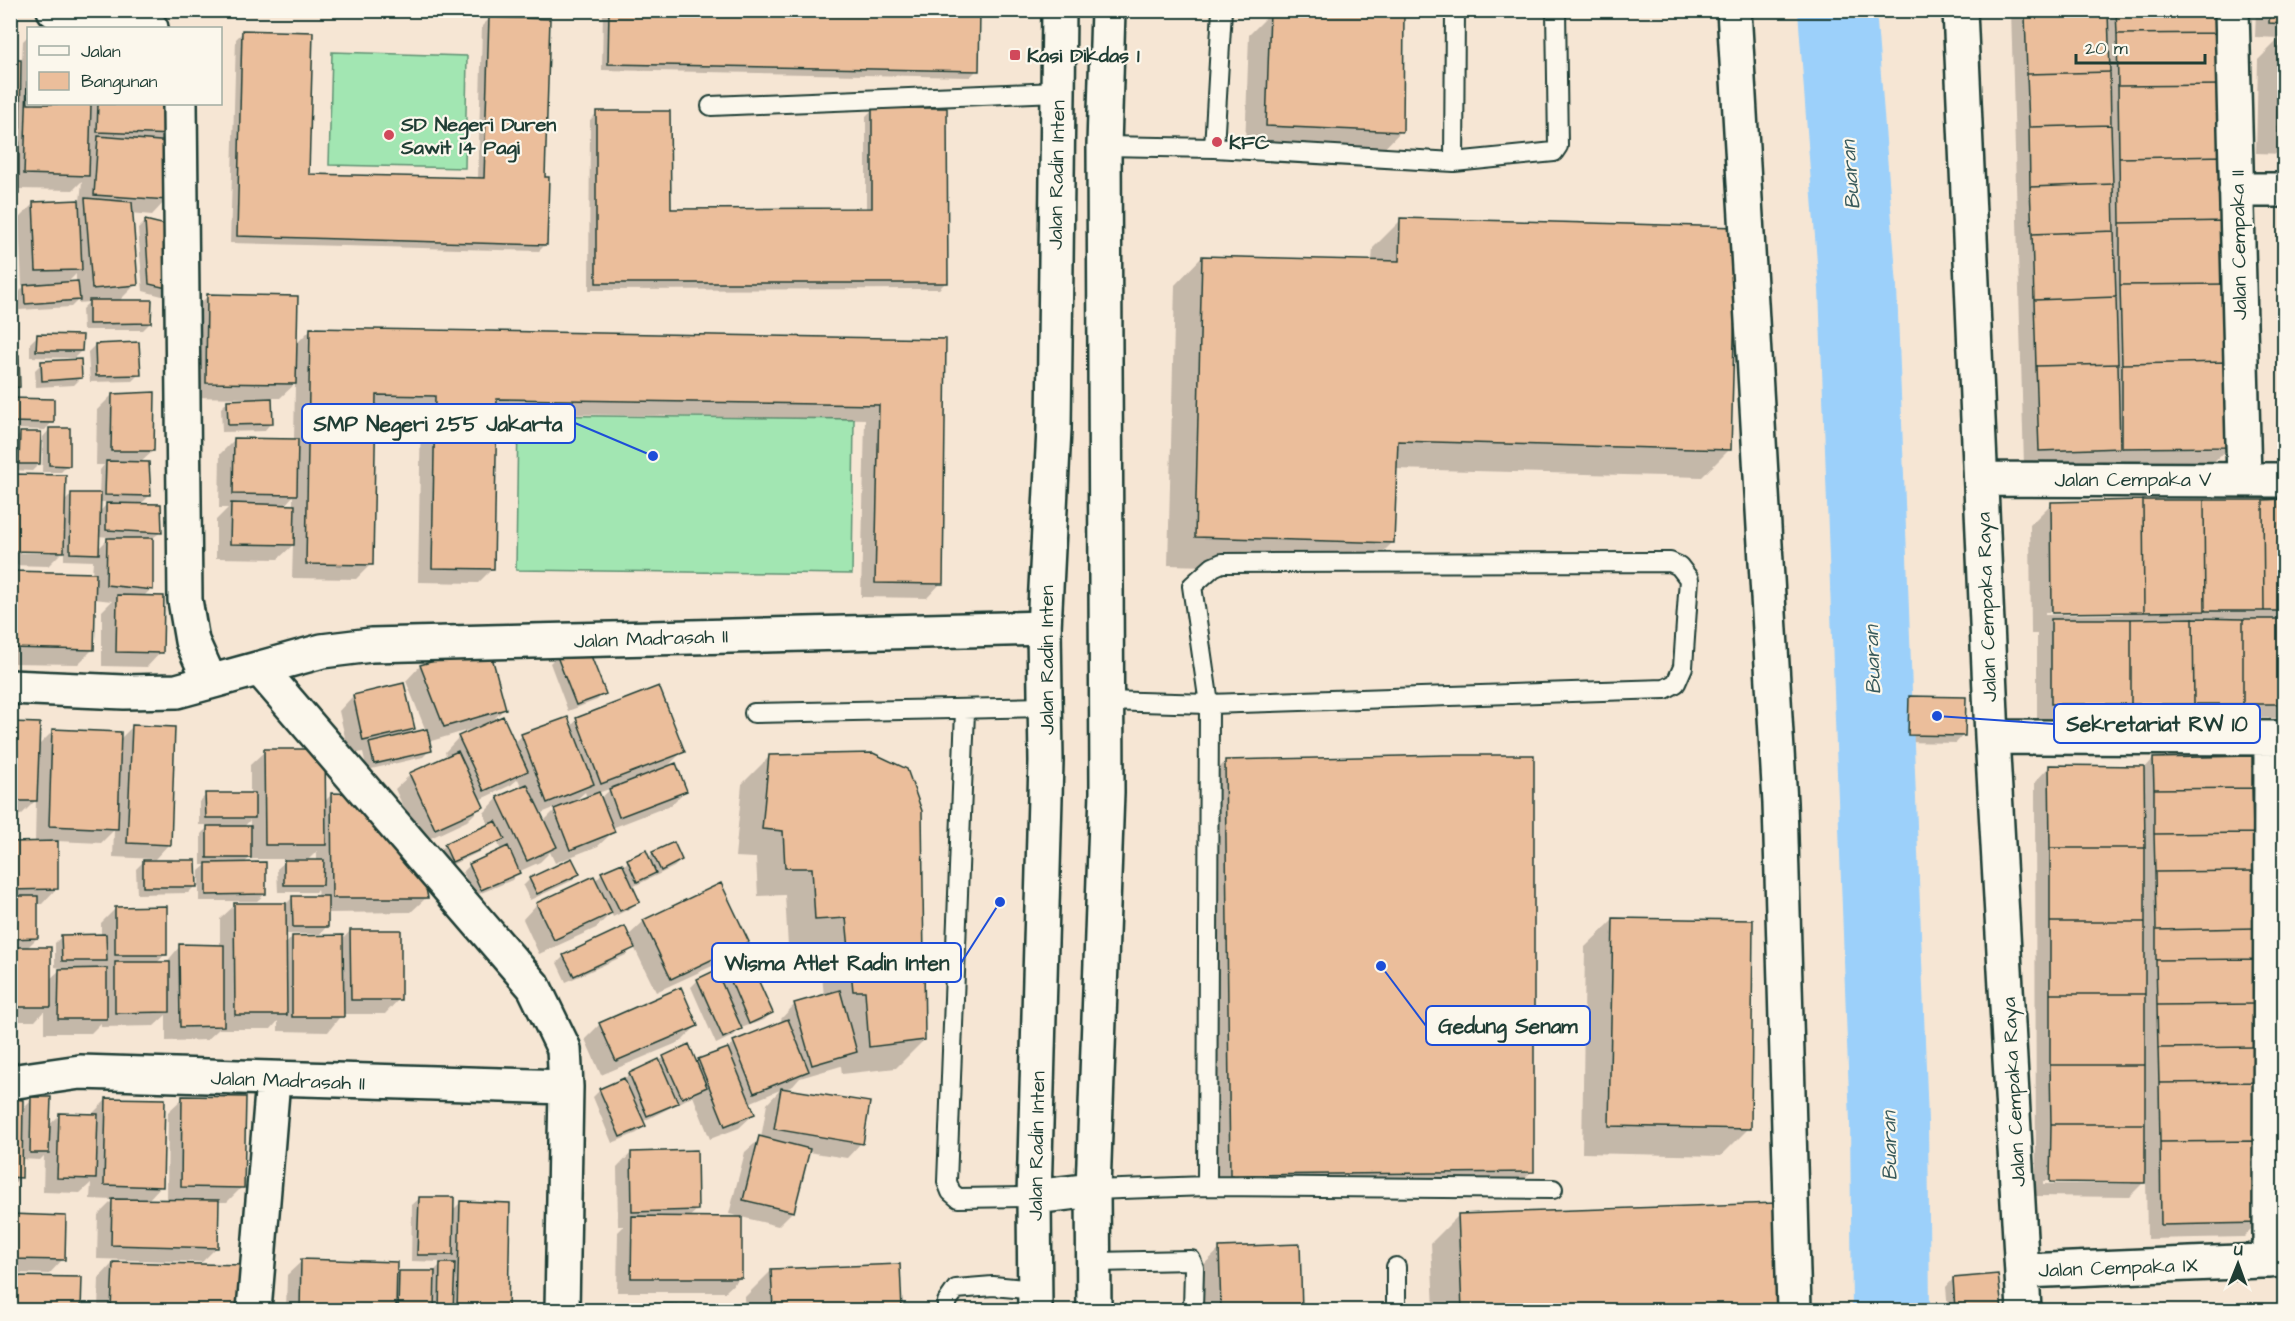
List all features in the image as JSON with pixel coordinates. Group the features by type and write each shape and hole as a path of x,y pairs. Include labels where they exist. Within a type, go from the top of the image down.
{"street":[{"path":"54,10 75,24 137,24 148,27"},
{"name":"Jalan Radin Inten","path":"1035,1300 1034,1197 1046,707 1044,628 1053,429 1059,10"},
{"path":"1094,1311 1093,1190 1107,792 1104,146 1108,10"},
{"path":"1734,10 1780,803 1794,1311"},
{"name":"Jalan Cempaka Raya","path":"1960,10 1992,737 2025,1311"},
{"name":"Jalan Cempaka II","path":"2232,10 2244,480"},
{"path":"180,105 185,600 192,641 210,681"},
{"path":"2236,190 2284,190"},
{"name":"Jalan Cempaka V","path":"1981,479 2284,480"},
{"name":"Jalan Madrasah II","path":"10,687 135,692 177,690 322,651 371,645 1044,628"},
{"path":"260,669 534,987 564,1049 566,1087 562,1311"},
{"path":"1992,737 2278,738 2277,1260"},
{"name":"Jalan Madrasah II","path":"10,1082 80,1072 273,1080 566,1087"},
{"path":"254,1311 273,1080"},
{"path":"1034,1197 1093,1190"},
{"name":"Jalan Cempaka IX","path":"2023,1270 2277,1260"}],"lane":[{"path":"1214,148 1222,10"},
{"path":"1454,162 1455,10"},
{"path":"1104,146 1214,148 1454,162 1557,150 1556,10"},
{"path":"711,106 1057,92"},
{"path":"1106,701 1209,704 1665,689 1676,683 1683,667 1689,579 1679,566 1670,562 1221,563 1192,586 1209,704 1207,1186"},
{"path":"754,714 965,711 1046,707"},
{"path":"965,711 947,1182 951,1192 958,1198 1034,1197"},
{"path":"1093,1190 1207,1186 1553,1190"},
{"path":"1095,1262 1191,1260 1194,1268 1193,1311"},
{"path":"1396,1267 1396,1311"},
{"path":"947,1311 947,1302 956,1289 993,1286 1035,1300"}],"green space":[{"path":"332,52 467,56 465,168 329,165"},
{"path":"518,415 854,419 852,574 516,570"}],"building":[{"path":"609,10 980,10 979,71 608,64"},
{"path":"1404,10 1403,132 1266,126 1270,12"},
{"path":"2025,10 2108,10 2108,13 2025,15"},
{"path":"2116,10 2224,10 2224,33 2117,34"},
{"path":"2270,10 2284,10 2284,24 2269,23"},
{"path":"2108,13 2110,72 2027,74 2025,15"},
{"path":"489,17 550,19 545,177 549,177 547,245 237,236 242,30 313,32 309,174 484,178"},
{"path":"37,25 86,27 37,27"},
{"path":"2224,33 2225,85 2118,86 2117,34"},
{"path":"2279,36 2284,36 2284,132 2277,132"},
{"path":"10,60 21,60 20,128 10,128"},
{"path":"2110,72 2111,125 2029,127 2027,74"},
{"path":"27,81 27,105 91,105 89,176 24,174"},
{"path":"2225,85 2226,156 2119,158 2118,86"},
{"path":"98,105 174,105 173,135 97,132"},
{"path":"872,108 947,108 948,283 596,283 596,111 670,111 671,209 872,208"},
{"path":"2111,125 2113,184 2030,187 2029,127"},
{"path":"98,136 172,142 168,200 94,195"},
{"path":"10,142 19,142 19,194 10,195"},
{"path":"2226,156 2227,221 2120,223 2119,158"},
{"path":"2113,184 2114,231 2032,234 2030,187"},
{"path":"85,198 132,202 138,285 92,289"},
{"path":"79,200 82,270 36,271 33,202"},
{"path":"1400,218 1737,227 1731,450 1398,441 1394,543 1195,537 1202,256 1399,261"},
{"path":"145,220 166,225 171,289 149,284"},
{"path":"2227,221 2228,284 2120,285 2120,223"},
{"path":"2114,231 2116,297 2034,300 2032,234"},
{"path":"78,281 80,300 25,304 24,285"},
{"path":"2228,284 2229,362 2122,364 2120,285"},
{"path":"207,294 298,296 296,384 206,383"},
{"path":"2116,297 2118,364 2036,366 2034,300"},
{"path":"89,300 152,300 151,323 89,324"},
{"path":"310,328 946,339 943,584 875,583 879,405 497,399 494,569 432,568 435,396 376,395 373,565 306,564"},
{"path":"37,334 83,335 82,351 36,351"},
{"path":"139,342 141,375 96,376 95,344"},
{"path":"10,355 19,355 20,387 10,388"},
{"path":"81,359 82,378 42,381 41,361"},
{"path":"2229,362 2230,447 2122,448 2122,364"},
{"path":"2118,364 2120,448 2039,451 2036,366"},
{"path":"155,392 154,451 111,451 112,394"},
{"path":"10,398 54,399 54,423 10,422"},
{"path":"272,398 273,424 228,425 227,400"},
{"path":"10,428 13,428 12,465 10,465"},
{"path":"49,428 70,428 70,466 49,465"},
{"path":"20,432 41,432 40,464 19,464"},
{"path":"234,438 298,439 297,495 233,494"},
{"path":"106,461 149,462 151,496 105,495"},
{"path":"10,474 66,475 64,552 10,551"},
{"path":"71,493 101,493 99,554 70,553"},
{"path":"2284,499 2284,611 2264,611 2263,500"},
{"path":"2143,500 2204,500 2205,611 2144,612"},
{"path":"2143,500 2144,612 2052,613 2051,502"},
{"path":"2204,500 2263,500 2264,611 2205,611"},
{"path":"106,503 161,504 162,533 106,530"},
{"path":"231,503 295,505 294,545 230,544"},
{"path":"107,538 153,538 153,590 106,585"},
{"path":"10,571 96,573 94,650 10,648"},
{"path":"117,595 164,596 163,653 116,652"},
{"path":"2193,618 2243,619 2243,704 2194,704"},
{"path":"2193,618 2194,704 2131,704 2131,619"},
{"path":"2051,619 2131,619 2131,704 2051,704"},
{"path":"2243,619 2284,619 2284,704 2243,704"},
{"path":"586,643 606,694 576,705 556,654"},
{"path":"489,646 506,709 444,727 420,665"},
{"path":"404,683 415,729 363,741 353,695"},
{"path":"659,686 685,752 601,784 576,718"},
{"path":"1909,696 1966,697 1965,736 1908,735"},
{"path":"503,716 528,771 484,791 458,736"},
{"path":"568,717 594,784 547,803 521,734"},
{"path":"10,722 40,723 37,801 10,801"},
{"path":"132,725 175,727 171,845 127,843"},
{"path":"52,729 121,732 118,829 49,826"},
{"path":"427,729 432,751 374,764 369,743"},
{"path":"264,749 325,749 326,845 265,845"},
{"path":"458,751 484,807 435,829 409,773"},
{"path":"873,753 907,769 922,811 925,1040 869,1047 865,991 853,991 846,918 815,920 812,868 785,868 783,831 762,829 769,755"},
{"path":"1534,755 1534,1172 1230,1175 1225,760"},
{"path":"2252,756 2252,788 2154,789 2153,758"},
{"path":"676,763 687,791 619,817 609,789"},
{"path":"2049,765 2144,766 2145,848 2050,848"},
{"path":"527,784 557,847 527,861 497,797"},
{"path":"2252,788 2253,833 2154,834 2154,789"},
{"path":"599,792 615,832 570,850 554,809"},
{"path":"205,793 255,793 255,818 206,818"},
{"path":"331,793 365,794 420,861 428,898 332,898"},
{"path":"496,821 505,839 452,862 444,844"},
{"path":"207,826 251,826 251,858 207,858"},
{"path":"2253,833 2254,871 2155,872 2154,834"},
{"path":"58,841 58,889 10,890 10,842"},
{"path":"674,842 682,860 661,871 652,852"},
{"path":"508,846 520,873 481,890 469,864"},
{"path":"2050,848 2145,848 2145,922 2050,922"},
{"path":"646,850 656,873 637,882 627,859"},
{"path":"572,858 580,874 537,894 529,878"},
{"path":"143,860 196,860 197,887 143,887"},
{"path":"284,860 324,860 323,885 284,885"},
{"path":"266,862 266,894 206,895 206,863"},
{"path":"622,863 640,902 620,911 601,872"},
{"path":"2254,871 2255,928 2156,930 2155,872"},
{"path":"594,876 612,913 554,940 536,903"},
{"path":"721,883 749,942 671,979 643,920"},
{"path":"10,896 38,896 38,938 10,939"},
{"path":"292,896 328,896 328,927 293,927"},
{"path":"234,903 286,903 287,1015 235,1015"},
{"path":"167,906 167,955 115,955 115,907"},
{"path":"1613,918 1753,920 1751,1129 1609,1126"},
{"path":"2050,922 2145,922 2145,994 2050,994"},
{"path":"625,926 635,948 574,976 563,955"},
{"path":"2255,928 2255,959 2156,960 2156,930"},
{"path":"350,930 401,930 401,1000 351,1000"},
{"path":"106,934 107,961 62,961 61,935"},
{"path":"343,935 344,1017 292,1017 292,936"},
{"path":"179,944 224,945 224,1026 180,1027"},
{"path":"10,947 51,947 51,1007 10,1007"},
{"path":"747,955 773,1013 749,1024 724,965"},
{"path":"2255,959 2256,1004 2157,1005 2156,960"},
{"path":"115,962 170,962 170,1012 115,1013"},
{"path":"107,968 107,1019 58,1019 59,969"},
{"path":"716,970 742,1029 723,1038 697,979"},
{"path":"681,987 698,1026 616,1061 599,1023"},
{"path":"840,990 857,1052 812,1065 794,1003"},
{"path":"2050,994 2145,994 2145,1065 2050,1065"},
{"path":"2256,1004 2257,1047 2158,1048 2157,1005"},
{"path":"788,1019 809,1071 754,1093 733,1041"},
{"path":"689,1044 707,1087 682,1098 663,1056"},
{"path":"2257,1047 2257,1082 2159,1083 2158,1048"},
{"path":"728,1048 755,1114 725,1126 698,1059"},
{"path":"659,1059 678,1103 647,1116 629,1073"},
{"path":"2050,1065 2145,1065 2145,1124 2051,1124"},
{"path":"624,1078 646,1126 620,1137 599,1089"},
{"path":"2257,1082 2258,1141 2160,1142 2159,1083"},
{"path":"781,1088 870,1102 863,1144 774,1129"},
{"path":"182,1096 246,1097 244,1188 181,1187"},
{"path":"31,1097 51,1097 49,1153 30,1153"},
{"path":"106,1098 165,1099 163,1187 104,1185"},
{"path":"10,1099 23,1100 22,1178 10,1177"},
{"path":"59,1113 98,1114 96,1179 57,1178"},
{"path":"2051,1124 2145,1124 2145,1183 2050,1182"},
{"path":"759,1136 810,1149 794,1212 743,1200"},
{"path":"2258,1141 2260,1223 2161,1225 2160,1142"},
{"path":"697,1150 698,1210 632,1212 631,1152"},
{"path":"419,1197 454,1197 453,1255 417,1255"},
{"path":"112,1199 219,1200 218,1248 111,1245"},
{"path":"460,1201 510,1203 508,1310 457,1310"},
{"path":"1776,1203 1780,1310 1462,1310 1458,1214"},
{"path":"10,1214 66,1216 65,1260 10,1259"},
{"path":"632,1216 742,1217 742,1278 631,1278"},
{"path":"1300,1244 1302,1310 1221,1310 1219,1247"},
{"path":"301,1259 397,1262 396,1310 300,1310"},
{"path":"113,1262 243,1265 242,1310 111,1310"},
{"path":"440,1263 455,1263 453,1310 439,1310"},
{"path":"900,1264 902,1310 773,1310 771,1269"},
{"path":"399,1271 435,1271 434,1310 398,1310"},
{"path":"1998,1274 2002,1310 1955,1310 1953,1278"},
{"path":"10,1276 82,1277 81,1310 10,1310"},
{"path":"637,1304 736,1305 736,1310 637,1310"}],"waterway":[{"name":"Buaran","path":"1837,10 1858,288 1889,1122 1891,1310"}],"place":[{"name":"Kasi Dikdas 1","path":"1015,55"},
{"name":"SD Negeri Duren Sawit 14 Pagi","path":"389,135"},
{"name":"KFC","path":"1217,142"},
{"name":"SMP Negeri 255 Jakarta","path":"653,456"},
{"name":"Sekretariat RW 10","path":"1937,716"},
{"name":"Wisma Atlet Radin Inten","path":"1000,902"},
{"name":"Gedung Senam","path":"1381,966"}]}
